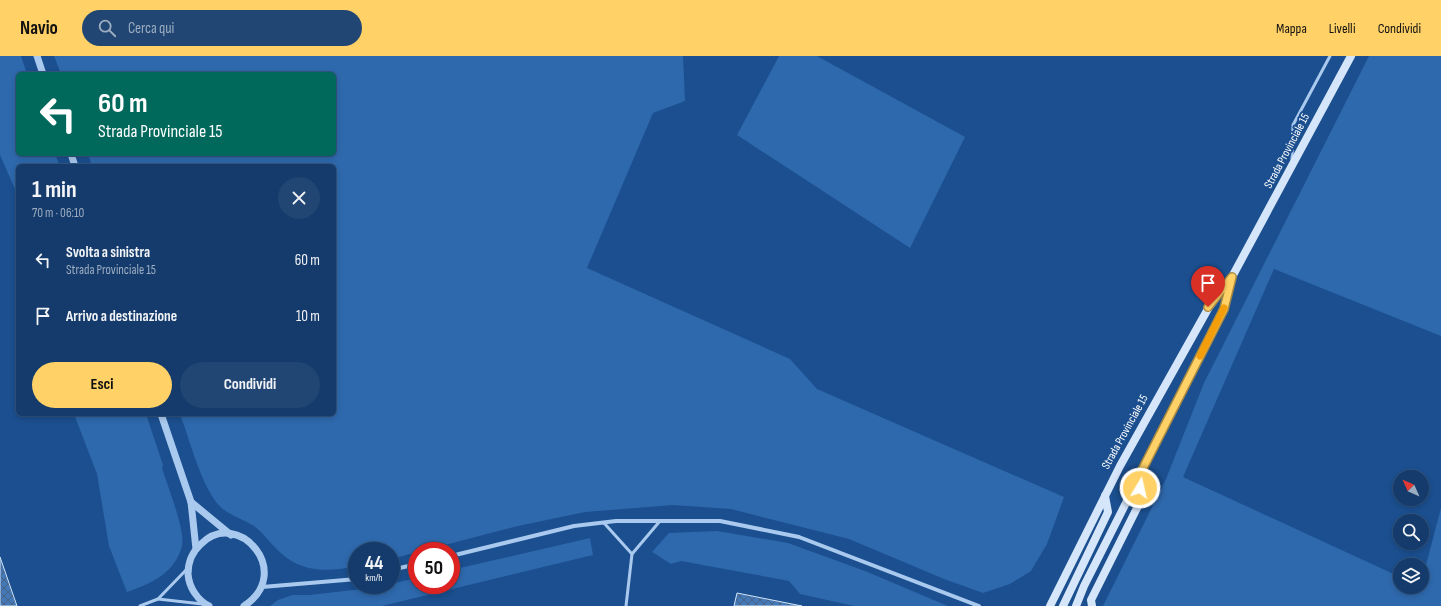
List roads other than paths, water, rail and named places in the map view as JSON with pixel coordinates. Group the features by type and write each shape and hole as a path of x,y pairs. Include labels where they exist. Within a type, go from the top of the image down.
{"main road":[{"name":"Strada Provinciale 15","path":"1050,606 1105,496 1208,307 1232,277 1351,56"},
{"name":"Strada Provinciale 15","path":"1076,606 1084,586 1224,309 1232,277"},
{"path":"1092,606 1092,600 1140,502 1140,474"},
{"path":"1063,606 1108,512 1105,496"}],"street":[{"path":"37,56 42,72"},
{"path":"162,416 191,502 196,549"},
{"path":"191,502 231,535"},
{"path":"460,554 574,526 604,523 660,521 720,521 799,537 979,606"},
{"path":"207,605 197,597 191,588 188,578 190,558 203,542 212,536 224,534 247,540 256,547 262,558 265,570 262,587 253,603 244,606"},
{"path":"262,587 348,580"}],"lane":[{"path":"1292,167 1293,125 1330,56"},
{"path":"626,606 632,554 660,521"},
{"path":"604,523 632,554"},
{"path":"140,606 158,599 188,568"},
{"path":"158,599 207,605"}]}
